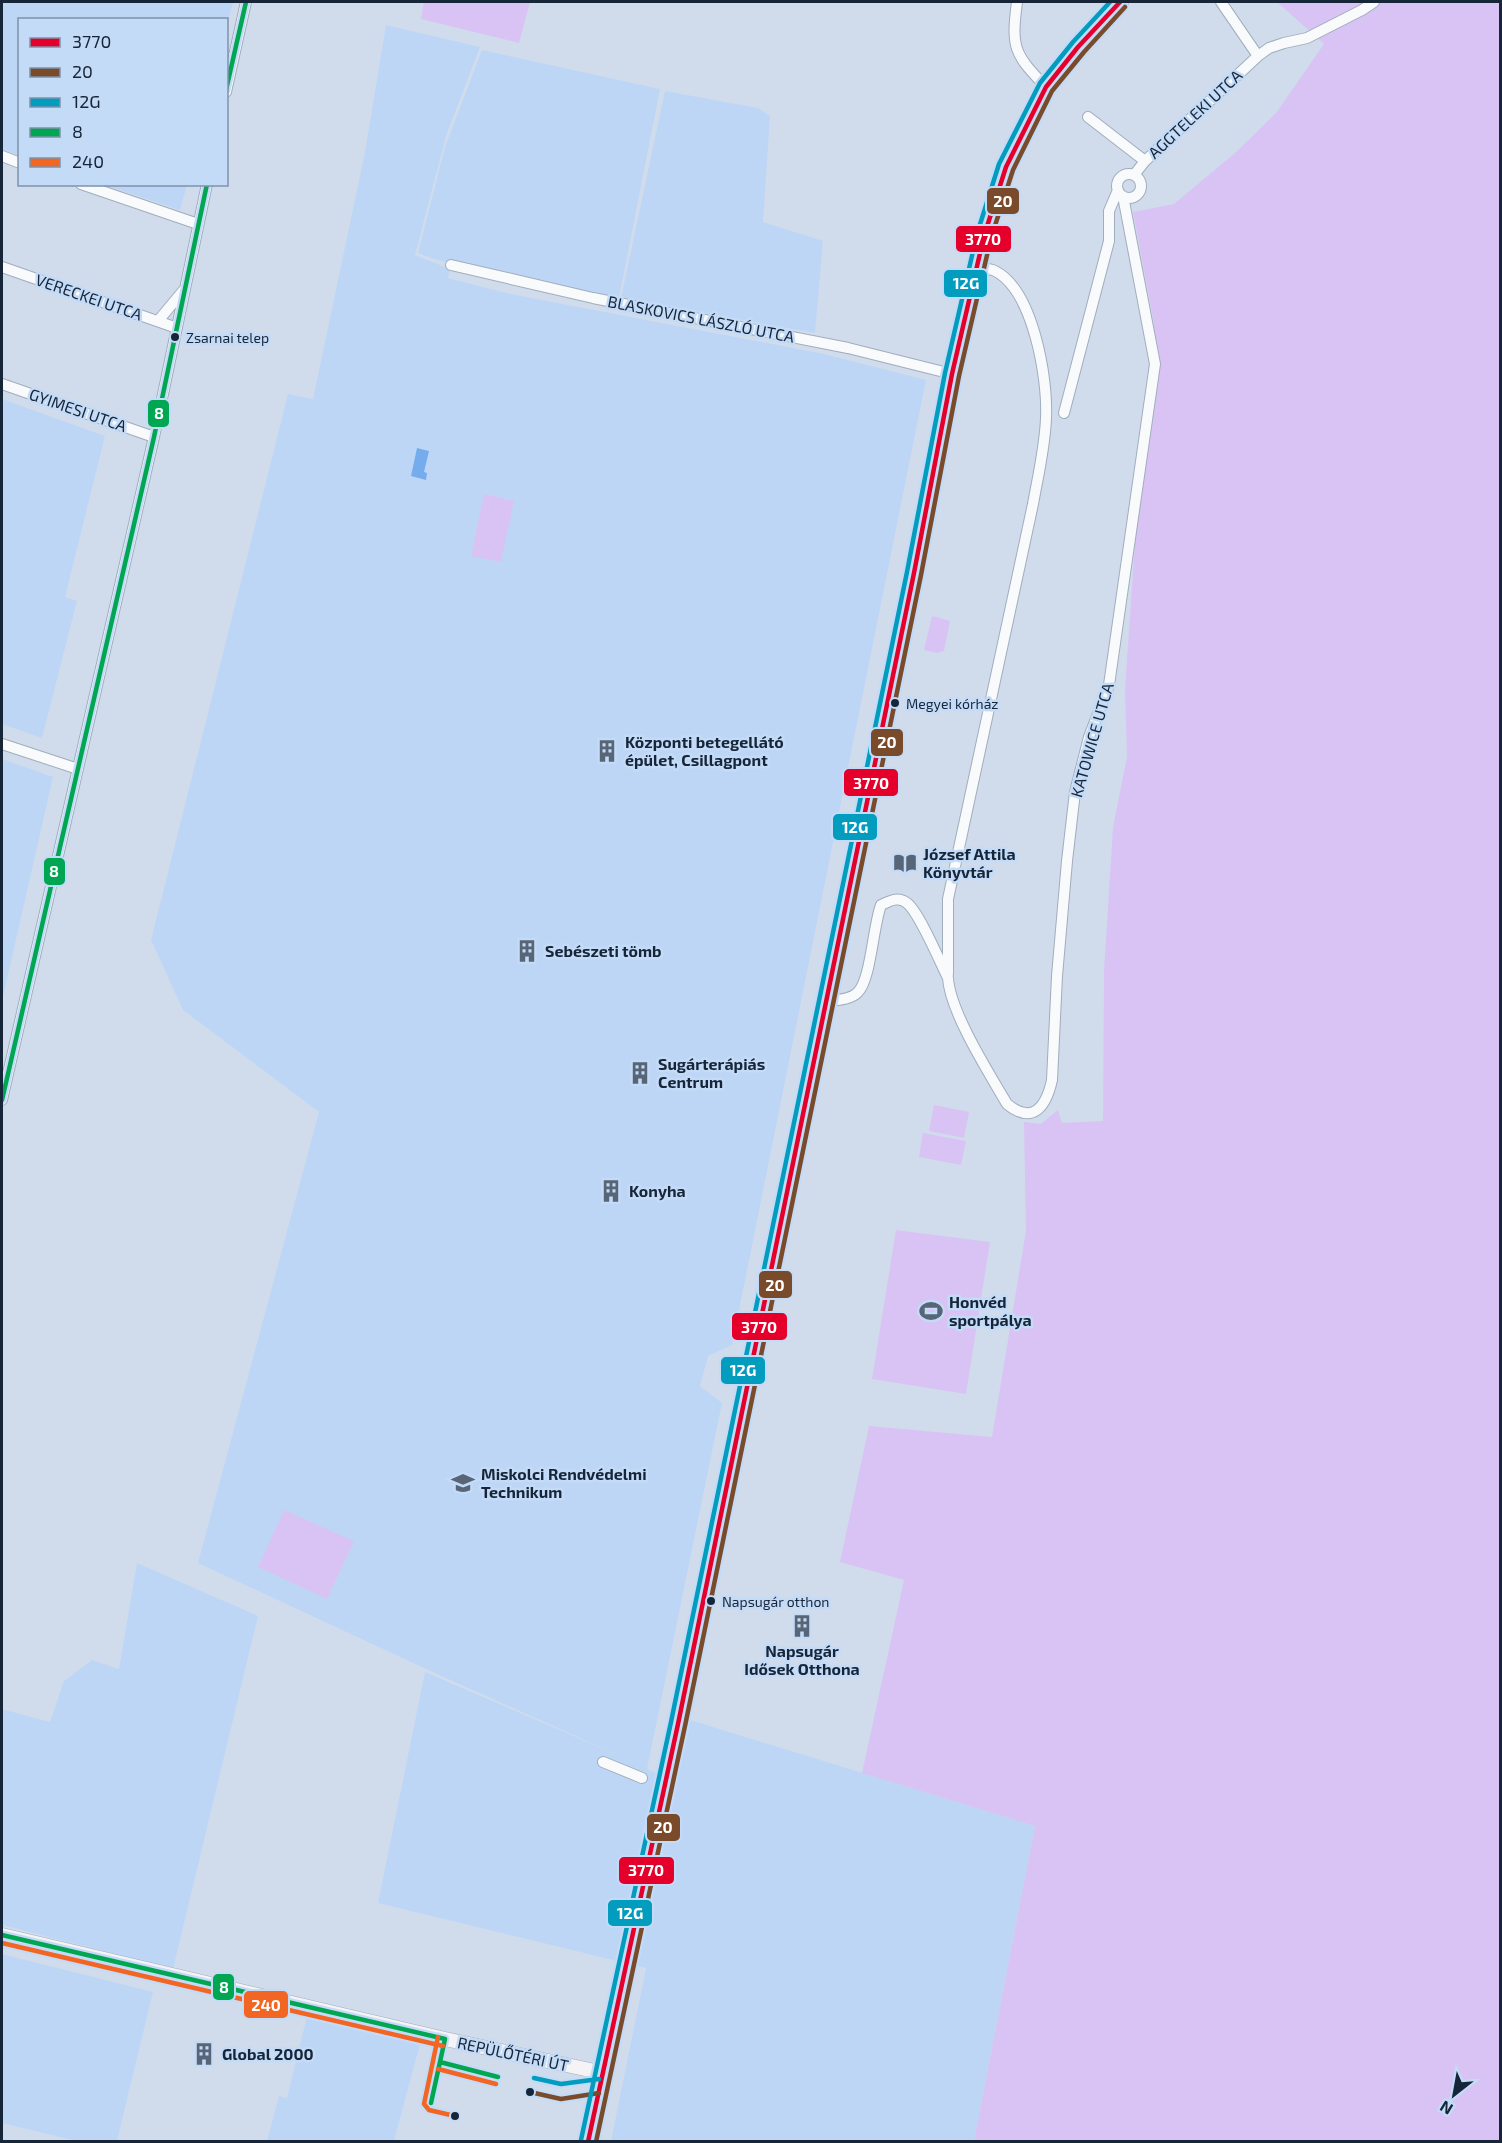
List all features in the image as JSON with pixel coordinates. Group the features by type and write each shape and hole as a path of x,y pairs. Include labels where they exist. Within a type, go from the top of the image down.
{"main road":[{"path":"588,2142 678,1724 914,573 952,374 976,268 994,198 1006,167 1046,87 1078,47 1120,2"}],"street":[{"path":"228,83 246,2"},
{"path":"1017,2 1014,27 1015,48 1029,70 1046,87"},
{"path":"1221,2 1258,56"},
{"name":"AGGTELEKI UTCA","path":"1134,175 1145,161 1269,48 1306,38 1374,2"},
{"path":"1088,117 1145,161"},
{"path":"2,156 18,162"},
{"path":"1130,173 1140,179 1140,191 1131,198 1121,193 1117,182 1121,175 1130,173"},
{"path":"87,186 198,224"},
{"path":"2,1100 154,437 207,186"},
{"path":"1064,413 1108,241 1109,211 1121,193"},
{"name":"KATOWICE UTCA","path":"976,268 991,269 1002,275 1018,296 1032,322 1045,386 1046,425 1011,614 948,899 948,978 949,987 969,1037 1007,1104 1024,1114 1037,1110 1047,1097 1052,1080 1056,976 1075,792 1089,737 1109,685 1155,364 1121,193"},
{"name":"BLASKOVICS LÁSZLÓ UTCA","path":"451,265 593,298 848,348 952,374"},
{"name":"VERECKEI UTCA","path":"2,267 177,328"},
{"path":"158,321 185,288"},
{"name":"GYIMESI UTCA","path":"2,384 154,437"},
{"path":"2,744 78,769"},
{"name":"KATOWICE UTCA","path":"826,1001 850,997 858,993 865,982 876,917 881,905 895,898 906,902 917,915 948,978"},
{"path":"924,929 938,936 948,926"},
{"path":"603,1762 642,1778"},
{"name":"REPÜLŐTÉRI ÚT","path":"2,1935 445,2039 604,2073"}],"shaded area":[{"path":"2,2 233,2 228,22 228,18 18,18 18,156 2,149"},
{"path":"424,2 530,2 519,43 421,19"},
{"path":"1277,2 1500,2 1500,2141 974,2141 1035,1826 862,1773 904,1580 840,1562 869,1426 992,1437 1026,1231 1024,1122 1041,1124 1058,1110 1062,1123 1103,1121 1104,971 1113,827 1127,757 1125,689 1139,484 1154,324 1133,212 1174,204 1235,153 1276,113 1324,44"},
{"path":"386,25 480,47 446,136 415,255 450,269 448,278 506,293 824,354 926,380 732,1345 708,1356 700,1386 722,1403 647,1769 677,1782 687,1719 1035,1826 974,2141 611,2141 646,1968 378,1903 425,1672 625,1758 198,1563 319,1112 183,1010 151,940 288,394 313,399 365,152"},
{"path":"482,50 660,89 619,298 434,259 418,253 445,147"},
{"path":"665,91 758,108 770,116 763,222 823,241 815,333 621,298"},
{"path":"108,186 187,186 180,210"},
{"path":"2,399 105,436 65,597 77,601 42,738 2,724"},
{"path":"484,494 514,501 501,562 471,556"},
{"path":"932,616 950,621 944,651 937,653 924,650"},
{"path":"2,759 53,777 2,1001"},
{"path":"934,1105 969,1112 964,1138 929,1131"},
{"path":"923,1133 966,1141 961,1165 919,1157"},
{"name":"Honvéd sportpálya","path":"896,1230 990,1242 966,1394 872,1379"},
{"path":"284,1510 354,1541 327,1599 258,1567"},
{"path":"137,1563 258,1616 173,1969 2,1925 2,1709 50,1722 64,1681 92,1660 119,1669"},
{"path":"2,1954 153,1992 117,2141 77,2141 2,2123"},
{"path":"307,2016 420,2044 394,2141 267,2141 279,2096 287,2098"}],"water":[{"path":"417,448 429,451 424,472 427,473 426,480 411,476"}],"transit line":[{"name":"8","path":"228,81 246,2"},
{"name":"12G","path":"581,2140 671,1722 907,572 945,373 977,234 999,164 1040,83 1073,42 1110,2"},
{"name":"3770","path":"588,2142 678,1724 914,573 952,374 984,236 1006,167 1046,87 1078,47 1120,2"},
{"name":"20","path":"596,2142 685,1726 921,575 959,376 991,238 1013,170 1052,91 1125,7"},
{"name":"8","path":"2,1100 154,437 207,186"},
{"name":"8","path":"2,1935 445,2039"},
{"name":"240","path":"2,1943 443,2046"},
{"name":"240","path":"438,2037 424,2104 429,2110 455,2116"},
{"name":"8","path":"431,2103 445,2039"},
{"name":"8","path":"440,2062 498,2077"},
{"name":"240","path":"438,2069 496,2084"},
{"name":"12G","path":"534,2078 561,2084 599,2079"},
{"name":"20","path":"530,2092 561,2099 599,2093"}],"place":[{"name":"Zsarnai telep","path":"175,337"},
{"name":"Megyei kórház","path":"895,703"},
{"name":"Központi betegellátó épület, Csillagpont","path":"607,751"},
{"name":"József Attila Könyvtár","path":"905,863"},
{"name":"Sebészeti tömb","path":"527,951"},
{"name":"Sugárterápiás Centrum","path":"640,1073"},
{"name":"Konyha","path":"611,1191"},
{"name":"Honvéd sportpálya","path":"931,1311"},
{"name":"Miskolci Rendvédelmi Technikum","path":"463,1483"},
{"name":"Napsugár otthon","path":"711,1601"},
{"name":"Napsugár Idősek Otthona","path":"802,1626"},
{"name":"Global 2000","path":"204,2054"}]}
